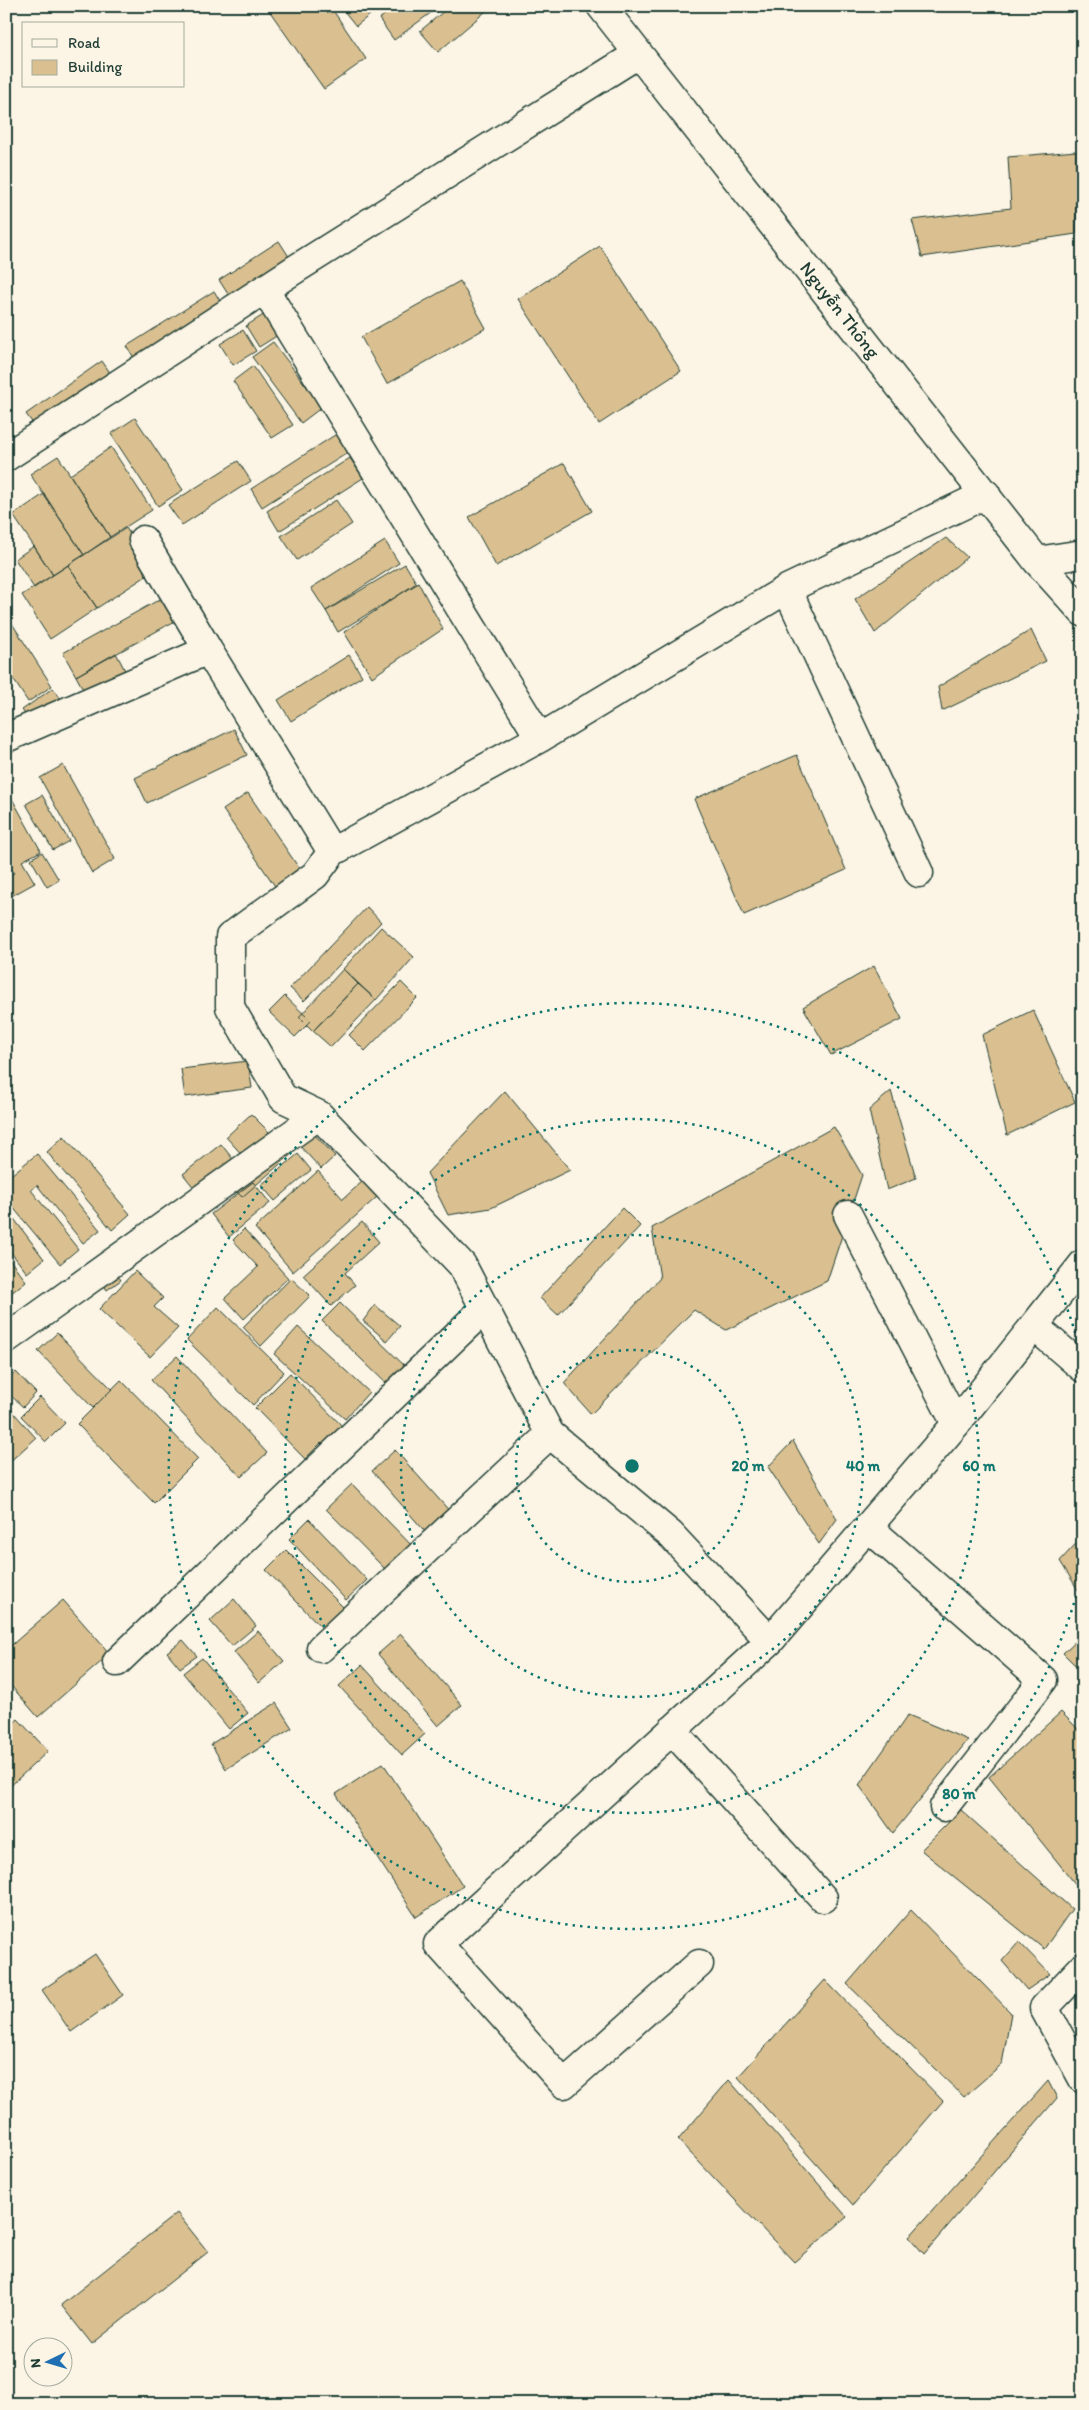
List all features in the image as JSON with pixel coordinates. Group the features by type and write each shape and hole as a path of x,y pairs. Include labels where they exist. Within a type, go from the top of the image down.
{"street":[{"name":"Nguyễn Thông","path":"600,6 1037,560 1083,612"},
{"path":"6,457 265,290 638,54"},
{"path":"265,290 540,738"},
{"path":"770,1641 671,1535 550,1434 462,1265 319,1115 283,1098 230,1007 230,937 315,875 332,852 540,738 787,590 986,494"},
{"path":"143,540 332,852"},
{"path":"1037,560 1083,554"},
{"path":"787,590 919,873"},
{"path":"6,738 208,650"},
{"path":"6,1338 319,1115"},
{"path":"848,1215 956,1424"},
{"path":"699,1964 564,2084 438,1944 770,1641 956,1424 1083,1264"},
{"path":"117,1662 485,1308"},
{"path":"1034,1326 1083,1368"},
{"path":"321,1648 550,1434"},
{"path":"868,1528 1043,1680 944,1807"},
{"path":"672,1730 823,1898"},
{"path":"1083,1967 1044,2008 1083,2078"}],"building":[{"path":"266,6 330,6 366,59 324,89"},
{"path":"340,6 381,6 356,26"},
{"path":"396,6 440,6 394,40 379,19"},
{"path":"450,6 492,6 438,52 420,31"},
{"path":"1076,151 1076,234 922,257 912,220 1011,208 1008,157"},
{"path":"279,241 295,266 235,305 219,280"},
{"path":"600,246 681,371 599,424 518,299"},
{"path":"460,281 486,328 387,384 361,337"},
{"path":"214,291 225,309 137,363 127,346"},
{"path":"265,314 278,335 259,347 246,326"},
{"path":"243,330 256,351 233,365 220,344"},
{"path":"273,342 322,407 301,423 252,357"},
{"path":"102,361 113,377 37,429 26,414"},
{"path":"253,366 293,425 272,438 233,381"},
{"path":"135,418 183,490 158,506 111,434"},
{"path":"338,433 349,452 262,507 251,489"},
{"path":"111,447 152,510 110,537 70,475"},
{"path":"58,456 110,537 84,555 30,474"},
{"path":"350,458 363,478 279,531 267,511"},
{"path":"238,461 251,481 182,525 168,505"},
{"path":"564,463 592,511 496,566 469,517"},
{"path":"44,494 84,555 53,575 13,515"},
{"path":"336,500 352,524 297,560 281,536"},
{"path":"126,528 154,571 97,608 68,565"},
{"path":"946,538 967,557 875,633 855,599"},
{"path":"385,541 399,563 326,611 311,588"},
{"path":"34,546 53,575 34,588 15,559"},
{"path":"405,564 417,584 338,632 326,611"},
{"path":"68,565 97,608 50,639 22,595"},
{"path":"418,582 443,629 372,677 344,632"},
{"path":"162,598 175,621 76,676 63,653"},
{"path":"6,614 52,686 28,702 6,668"},
{"path":"1031,630 1046,661 942,711 938,687"},
{"path":"116,653 129,678 89,700 76,676"},
{"path":"349,655 362,676 291,721 278,700"},
{"path":"53,688 63,702 32,724 22,710"},
{"path":"234,729 247,755 147,803 135,778"},
{"path":"797,755 846,870 744,915 694,799"},
{"path":"63,765 115,859 92,873 40,778"},
{"path":"248,793 301,871 277,889 223,810"},
{"path":"10,795 41,851 22,861 35,883 6,899 6,877 14,873 6,859 6,798"},
{"path":"42,795 69,841 53,850 26,804"},
{"path":"42,852 59,880 47,887 31,859"},
{"path":"367,907 381,922 304,1001 290,988"},
{"path":"381,927 414,957 376,1000 343,969"},
{"path":"874,966 902,1019 831,1055 803,1007"},
{"path":"343,969 358,984 313,1031 299,1017"},
{"path":"401,982 417,998 365,1051 349,1035"},
{"path":"358,984 376,1000 331,1047 313,1031"},
{"path":"285,996 311,1021 295,1037 269,1012"},
{"path":"1033,1010 1075,1102 1007,1135 982,1035"},
{"path":"6,1012 11,1012 9,1050 6,1049"},
{"path":"248,1061 252,1088 185,1097 181,1069"},
{"path":"505,1091 570,1170 491,1208 448,1215 427,1173"},
{"path":"891,1091 916,1178 887,1190 869,1110"},
{"path":"251,1114 272,1135 246,1159 226,1137"},
{"path":"834,1127 862,1175 827,1281 726,1330 694,1310 591,1414 564,1383 660,1278 652,1228"},
{"path":"313,1133 335,1156 321,1169 300,1146"},
{"path":"64,1136 130,1214 112,1230 47,1152"},
{"path":"221,1144 236,1163 199,1194 183,1174"},
{"path":"288,1147 293,1153 242,1197 236,1191"},
{"path":"37,1154 100,1230 83,1243 37,1185 31,1190 78,1249 60,1264 6,1199 6,1179"},
{"path":"298,1154 311,1170 275,1201 261,1185"},
{"path":"318,1171 343,1199 363,1181 377,1197 293,1272 255,1228"},
{"path":"253,1182 270,1203 229,1237 211,1214"},
{"path":"6,1208 44,1259 27,1273 6,1246"},
{"path":"622,1208 640,1226 558,1315 540,1298"},
{"path":"362,1222 379,1242 345,1273 355,1285 331,1306 303,1275"},
{"path":"244,1229 288,1278 244,1319 225,1298 258,1267 233,1240"},
{"path":"6,1255 26,1281 9,1295 6,1292"},
{"path":"113,1269 121,1280 107,1290 99,1278"},
{"path":"135,1271 163,1298 154,1307 178,1328 150,1357 99,1309"},
{"path":"291,1278 310,1296 261,1346 243,1327"},
{"path":"340,1303 410,1371 392,1389 322,1321"},
{"path":"375,1305 400,1326 387,1341 363,1321"},
{"path":"218,1307 284,1372 253,1405 187,1340"},
{"path":"298,1327 369,1392 345,1419 274,1354"},
{"path":"57,1333 112,1389 93,1408 38,1351"},
{"path":"177,1356 267,1453 241,1477 151,1380"},
{"path":"16,1372 36,1393 23,1407 6,1391 6,1382"},
{"path":"290,1373 349,1433 330,1452 321,1443 305,1459 255,1408"},
{"path":"121,1380 198,1459 154,1503 77,1424"},
{"path":"40,1397 65,1423 46,1442 21,1416"},
{"path":"6,1404 36,1438 6,1465"},
{"path":"793,1441 837,1519 819,1544 768,1467"},
{"path":"395,1450 453,1515 429,1536 372,1471"},
{"path":"352,1484 415,1549 390,1574 326,1509"},
{"path":"309,1519 367,1580 346,1600 289,1539"},
{"path":"1083,1536 1083,1598 1060,1561"},
{"path":"286,1550 347,1611 326,1632 266,1570"},
{"path":"234,1599 256,1626 232,1646 210,1621"},
{"path":"63,1600 110,1654 38,1717 6,1680 6,1650"},
{"path":"258,1631 284,1661 259,1683 234,1652"},
{"path":"401,1634 462,1705 438,1726 378,1654"},
{"path":"1083,1634 1083,1673 1063,1653"},
{"path":"183,1640 197,1656 180,1668 167,1652"},
{"path":"202,1658 248,1713 229,1729 183,1673"},
{"path":"362,1665 425,1734 402,1755 339,1686"},
{"path":"276,1703 292,1728 226,1769 211,1744"},
{"path":"1061,1712 1083,1734 1083,1878 1077,1886 989,1777"},
{"path":"908,1715 968,1740 893,1833 859,1785"},
{"path":"18,1719 48,1751 6,1790 6,1730"},
{"path":"383,1763 463,1886 416,1917 336,1794"},
{"path":"961,1810 1072,1909 1044,1949 921,1850"},
{"path":"911,1910 1011,2013 1002,2064 964,2097 847,1984"},
{"path":"1019,1942 1050,1974 1027,1990 1002,1961"},
{"path":"95,1954 123,1995 71,2032 42,1990"},
{"path":"825,1980 943,2101 853,2205 738,2077"},
{"path":"729,2080 847,2217 794,2262 678,2140"},
{"path":"1048,2081 1057,2098 924,2254 909,2237"},
{"path":"177,2213 208,2252 92,2344 61,2305"}]}
